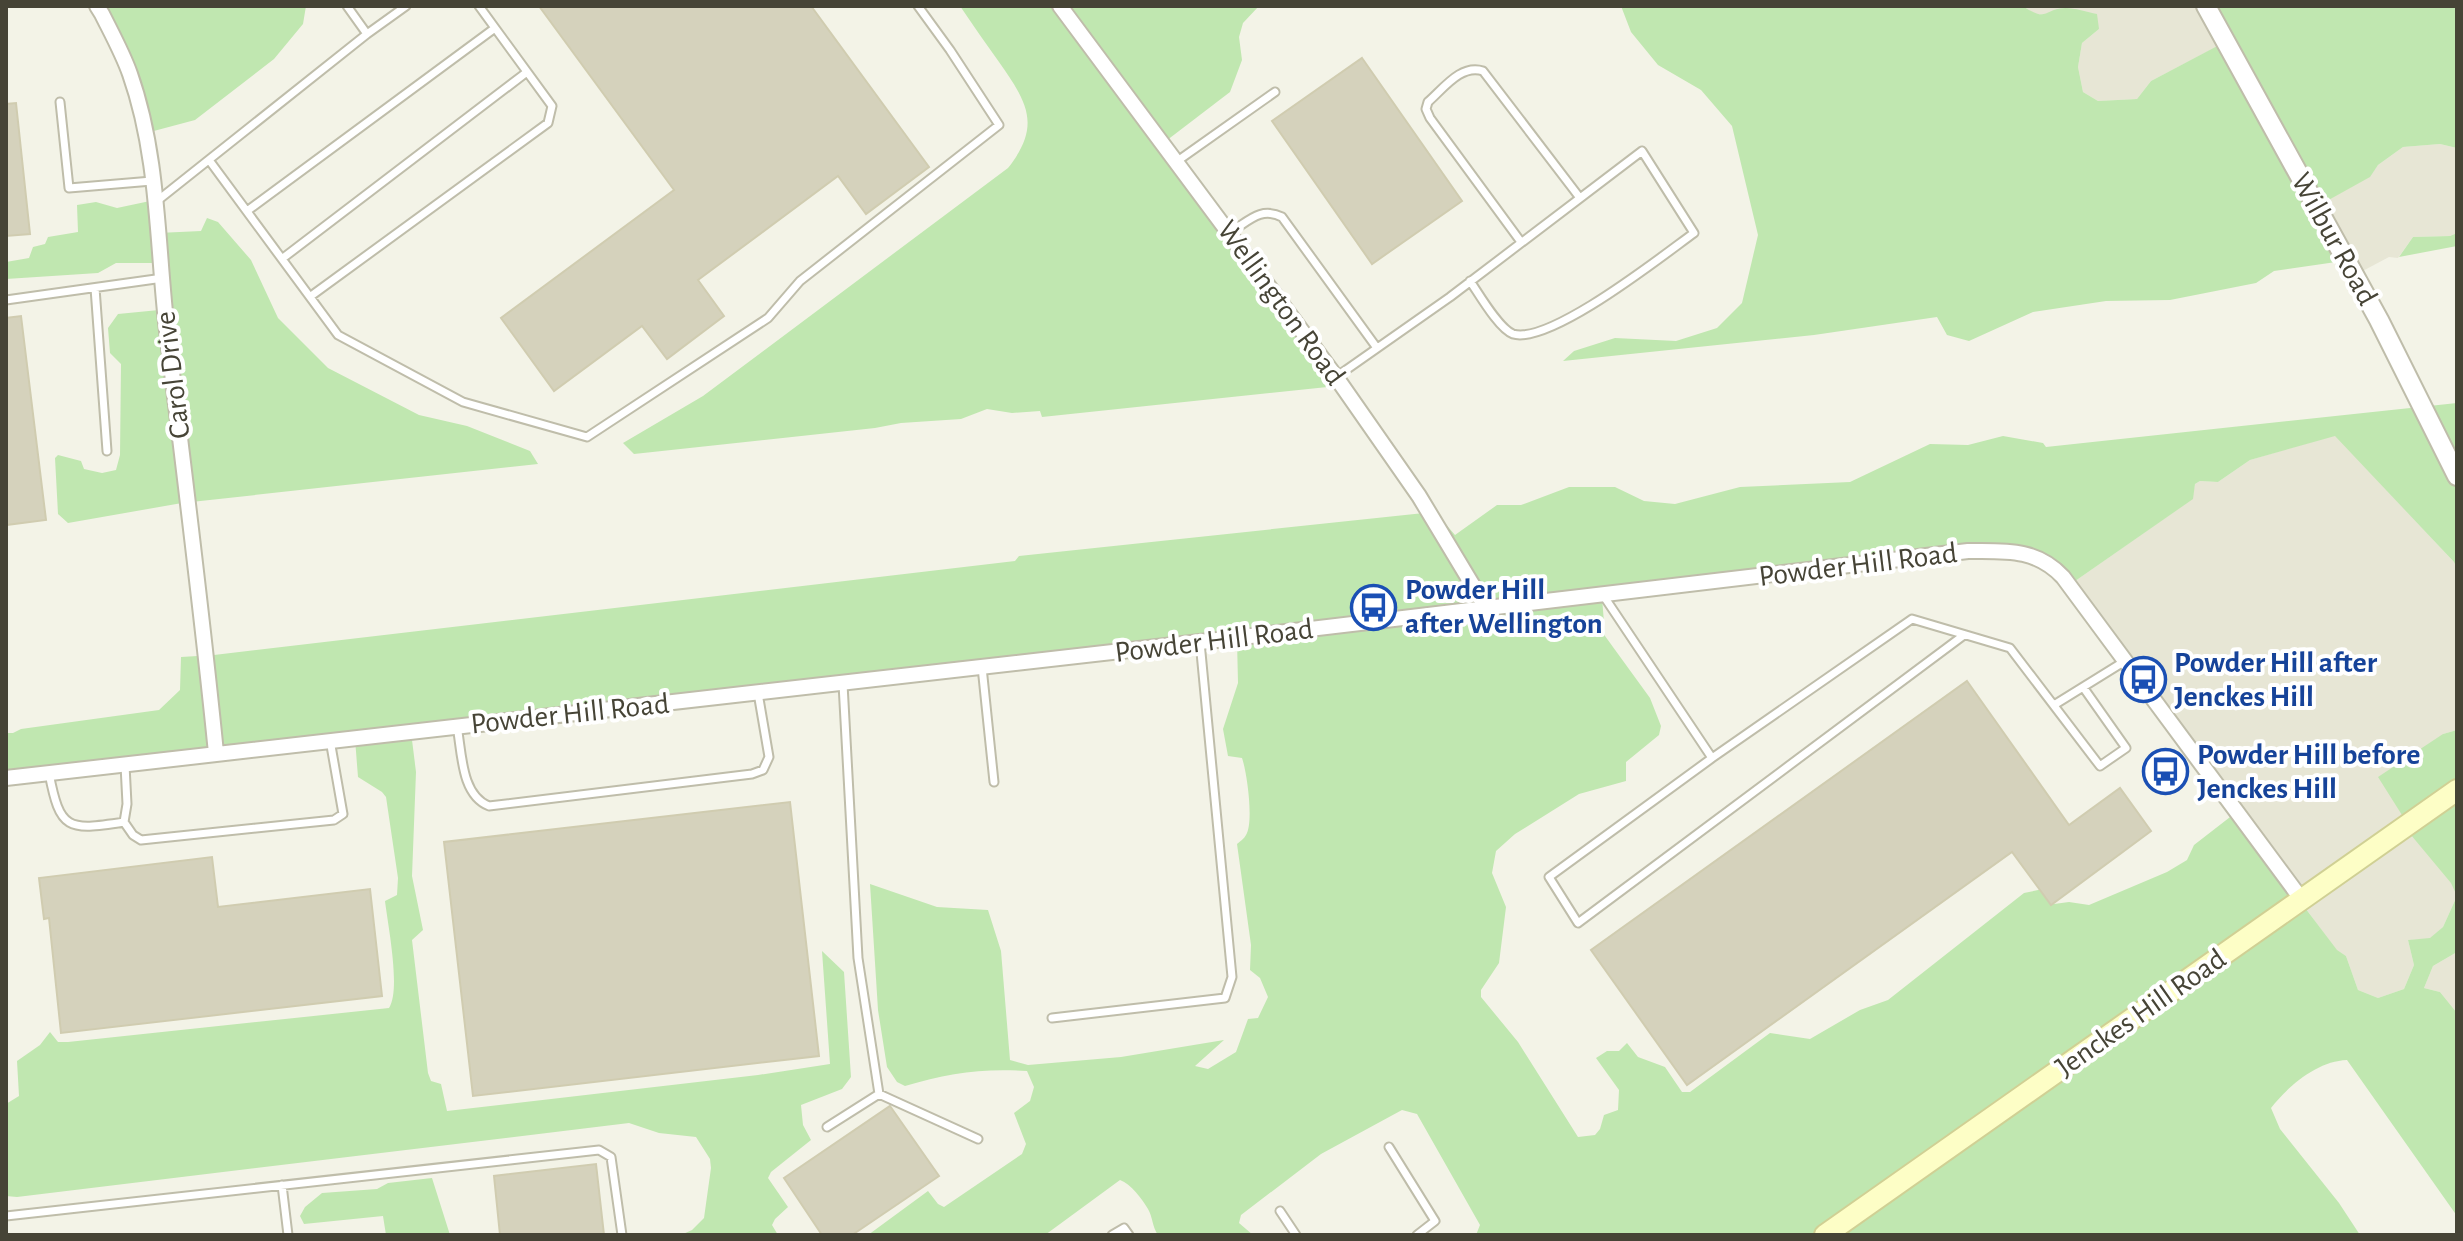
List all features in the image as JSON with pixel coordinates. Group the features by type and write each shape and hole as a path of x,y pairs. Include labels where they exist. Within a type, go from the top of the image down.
{"main road":[{"name":"Jenckes Hill Road","path":"1825,1235 2457,790"}],"street":[{"name":"Carol Drive","path":"97,6 130,73 144,126 216,753"},
{"name":"Wellington Road","path":"1060,6 1336,377 1419,496 1487,609"},
{"name":"Wilbur Road","path":"2206,6 2379,320 2457,476"},
{"name":"Powder Hill Road","path":"6,778 1968,551 2006,551 2038,557 2052,565 2302,900"}],"lane":[{"path":"347,6 367,34"},
{"path":"155,203 406,6"},
{"path":"311,296 548,123 552,106 479,6"},
{"path":"209,160 338,335 463,402 587,437 768,318 800,281 999,125 918,6"},
{"path":"247,211 495,28"},
{"path":"1521,242 1426,109 1428,102 1464,70 1473,68 1483,71 1580,198"},
{"path":"283,258 527,72"},
{"path":"1176,162 1275,92"},
{"path":"60,102 69,188 152,181"},
{"path":"1336,377 1642,151 1694,233 1591,307 1536,331 1513,334 1503,327 1470,281"},
{"path":"1229,233 1263,212 1282,217 1377,348"},
{"path":"6,300 163,278"},
{"path":"95,288 107,451"},
{"path":"1603,595 1712,758"},
{"path":"1964,635 1578,923 1549,877 1712,758 1912,619 2010,648 2100,766 2126,748 2083,687"},
{"path":"1052,1018 1225,998 1232,977 1200,642"},
{"path":"2054,705 2125,661"},
{"path":"982,667 994,782"},
{"path":"843,683 858,958 879,1094"},
{"path":"457,726 468,786 478,802 489,806 752,774 763,770 769,757 758,693"},
{"path":"125,764 127,804 124,822 141,840 339,818 343,814 330,740"},
{"path":"49,773 55,803 66,821 88,827 124,822"},
{"path":"827,1127 879,1094"},
{"path":"879,1094 978,1139"},
{"path":"1389,1147 1435,1221 1417,1235"},
{"path":"6,1216 599,1150 611,1157 622,1235"},
{"path":"282,1185 288,1235"},
{"path":"1280,1211 1296,1235"},
{"path":"1112,1235 1124,1228 1129,1235"}],"shaded area":[{"path":"2023,6 2204,6 2224,43 2151,81 2137,99 2098,101 2083,92 2078,67 2082,43 2099,29 2064,8 2048,14 2035,14"},
{"path":"2440,144 2457,148 2457,233 2413,237 2398,258 2389,257 2357,274 2315,207 2369,177 2378,165 2403,147"},
{"path":"2335,435 2454,562 2457,569 2457,730 2443,734 2452,883 2457,896 2443,927 2430,939 2408,940 2414,965 2404,989 2378,998 2358,990 2346,956 2337,951 2068,586 2192,499 2195,484 2200,481 2218,482 2250,460"},
{"path":"2457,952 2457,1013 2440,992 2424,988 2433,966"}],"green space":[{"path":"96,6 306,6 303,24 274,59 195,120 150,132 127,67"},
{"path":"960,6 1259,6 1243,23 1239,37 1242,60 1230,92 1162,144 1337,386 1042,417 1040,411 1012,413 987,409 961,419 901,423 634,454 623,443 703,396 1008,168 1019,153 1027,126 1023,102 1009,76"},
{"path":"1621,6 2023,6 2037,14 2065,8 2077,9 2097,14 2099,29 2082,43 2078,67 2083,92 2098,101 2137,99 2151,81 2223,43 2204,6 2457,6 2457,148 2440,144 2403,147 2378,165 2370,177 2316,207 2343,261 2274,271 2256,283 2170,300 2106,301 2033,312 1969,341 1947,335 1937,317 1814,335 1563,361 1574,351 1615,338 1676,341 1717,328 1742,303 1758,235 1732,126 1701,90 1658,65 1631,32"},
{"path":"150,201 158,233 201,231 207,218 218,222 251,260 278,318 328,368 419,415 467,426 530,451 538,464 182,503 68,523 58,514 55,458 58,455 81,461 84,469 102,473 116,470 120,455 121,364 110,353 108,328 118,314 159,310 158,263 116,263 98,273 6,279 6,262 29,258 33,247 45,244 48,237 78,232 77,205 96,202 117,208"},
{"path":"2457,233 2457,246 2399,257 2413,237"},
{"path":"2457,403 2457,569 2454,562 2335,436 2250,460 2218,482 2200,481 2195,484 2193,499 2068,586 2031,556 1962,551 1602,597 1605,636 1650,698 1661,726 1659,735 1626,762 1626,781 1579,794 1515,834 1496,851 1492,873 1506,907 1499,963 1481,990 1481,997 1518,1042 1578,1137 1595,1135 1604,1115 1618,1110 1619,1090 1596,1058 1607,1051 1619,1051 1627,1043 1638,1057 1665,1067 1682,1092 1690,1092 1770,1033 1810,1039 1860,1010 1888,1000 2024,893 2043,889 2054,904 2069,902 2089,905 2167,872 2187,860 2194,845 2234,814 2337,950 2346,956 2358,990 2378,998 2404,989 2414,965 2408,940 2430,938 2443,927 2457,896 2457,952 2433,966 2424,988 2440,992 2457,1013 2457,1216 2347,1060 2325,1065 2305,1076 2271,1108 2280,1129 2339,1203 2360,1235 1476,1235 1480,1225 1417,1114 1402,1110 1321,1154 1241,1215 1239,1223 1253,1235 1158,1235 1143,1201 1120,1180 1045,1235 868,1235 928,1191 944,1207 1022,1154 1026,1144 1014,1113 1030,1101 1034,1087 1027,1071 1011,1070 965,1072 905,1086 897,1082 887,1067 878,1010 870,884 937,907 988,910 1001,951 1010,1060 1028,1065 1121,1057 1224,1040 1195,1066 1208,1069 1236,1052 1248,1019 1258,1018 1268,997 1260,978 1250,970 1251,945 1237,844 1248,829 1248,785 1242,758 1228,756 1223,729 1238,683 1237,640 411,732 416,772 412,876 423,930 412,940 428,1073 431,1081 441,1084 447,1111 830,1064 822,951 844,972 851,1077 842,1089 801,1105 803,1125 811,1140 771,1172 768,1178 788,1207 772,1225 778,1235 681,1235 692,1230 704,1218 710,1159 696,1137 659,1133 629,1123 6,1196 6,1104 19,1096 17,1061 40,1045 50,1032 58,1042 68,1042 389,1008 392,999 393,957 385,901 397,895 398,878 386,797 358,777 355,739 6,778 6,733 159,710 180,690 181,657 1015,561 1019,556 1424,513 1437,514 1455,535 1497,505 1521,505 1569,487 1615,487 1644,501 1675,504 1740,487 1850,482 1930,444 1968,445 2003,436 2043,443 2046,447"},
{"path":"2457,730 2457,896 2451,883 2406,829 2407,823 2378,777 2443,734"},
{"path":"432,1178 450,1235 386,1235 383,1216 304,1224 300,1216 305,1207 322,1193 377,1189 388,1183"}],"building":[{"path":"539,6 811,6 929,167 866,214 838,176 698,280 724,316 667,359 642,326 554,391 501,318 674,190"},
{"path":"1362,58 1462,201 1372,264 1272,121"},
{"path":"16,103 30,234 6,236 6,104"},
{"path":"21,316 46,520 6,525 6,318"},
{"path":"1967,681 2069,825 2120,788 2151,831 2051,905 2012,852 1687,1085 1591,950"},
{"path":"790,802 819,1056 473,1096 444,842"},
{"path":"212,857 218,907 370,889 382,996 61,1033 49,918 44,919 39,878"},
{"path":"890,1106 939,1176 852,1235 822,1235 784,1178"},
{"path":"596,1164 604,1235 500,1235 494,1176"}],"place":[{"name":"Powder Hill after Wellington","path":"1374,607"},
{"name":"Powder Hill after Jenckes Hill","path":"2143,680"},
{"name":"Powder Hill before Jenckes Hill","path":"2166,772"}]}
